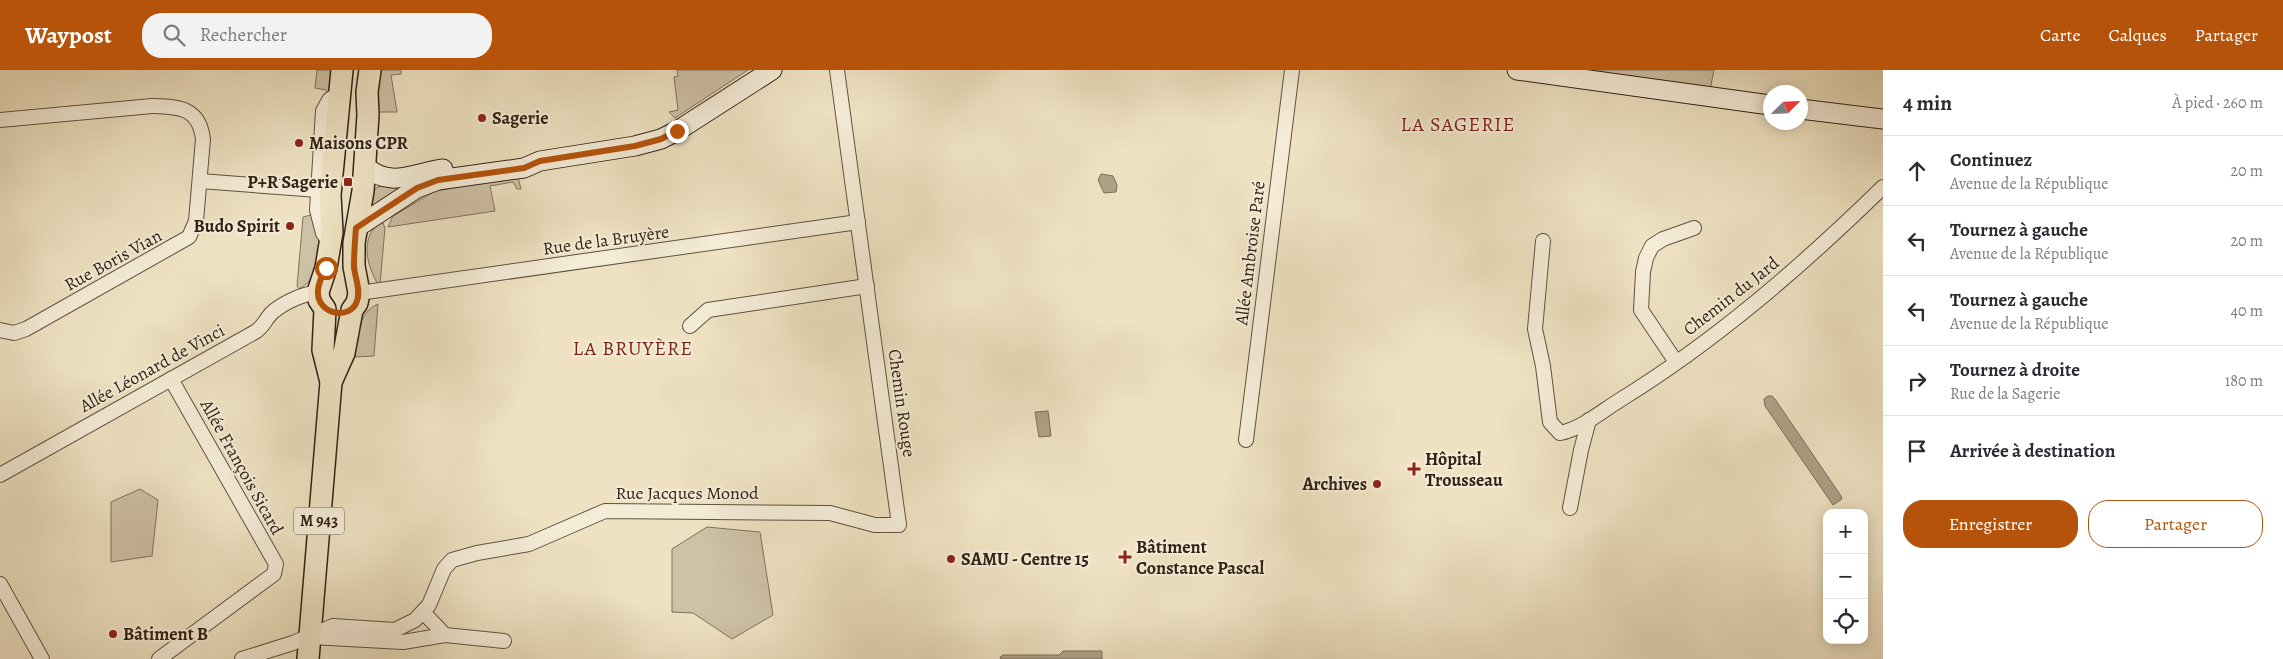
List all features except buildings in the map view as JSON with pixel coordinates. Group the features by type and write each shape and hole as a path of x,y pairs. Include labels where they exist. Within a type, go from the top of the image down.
{"main road":[{"name":"M 943","path":"331,382 344,353 355,302 356,228 364,191 368,115 367,92 370,70"},
{"name":"M 943","path":"308,659 331,382 323,350 321,300 331,246 330,195 333,150 342,80"},
{"path":"321,300 337,312 355,302"}],"street":[{"path":"356,228 426,184 438,180 524,168 540,161 635,146 661,139 772,70"},
{"name":"Chemin Rouge","path":"837,70 898,525"},
{"name":"Allée Ambroise Paré","path":"1246,440 1292,70"},
{"path":"1517,70 1763,104"},
{"path":"331,246 319,223 316,210 323,110 342,80"},
{"name":"Rue Boris Vian","path":"0,120 152,106 181,108 194,116 202,132 200,181 194,228 186,241 26,329 14,333 0,330"},
{"path":"1808,110 1883,119"},
{"path":"365,166 374,174 390,179 428,171 523,158 540,161"},
{"path":"200,181 318,190"},
{"name":"Chemin du Jard","path":"1543,241 1534,319 1550,422 1560,433 1589,420 1644,386 1767,295 1816,252 1883,187"},
{"name":"Rue de la Bruyère","path":"355,302 858,222"},
{"path":"1676,362 1641,310 1643,272 1646,258 1652,246 1663,239 1694,228"},
{"path":"690,326 708,310 867,286"},
{"name":"Allée Léonard de Vinci","path":"0,475 260,329 272,312 297,298 321,300"},
{"name":"Allée François Sicard","path":"159,659 274,574 276,564 171,379"},
{"path":"1570,508 1589,420"},
{"name":"Rue Jacques Monod","path":"423,612 429,605 444,569 452,560 477,553 517,548 605,511 830,513 875,525 898,525"},
{"path":"0,584 42,659"},
{"path":"242,659 310,637 333,626 395,630 415,620 423,612 445,635"},
{"path":"310,637 402,642 445,635 504,641"}],"shaded area":[{"path":"317,70 338,70 329,95 326,90 315,88"},
{"path":"381,70 401,70 401,74 391,75 397,112 378,112 377,93"},
{"path":"677,70 748,70 675,118 669,112 678,110 674,77 678,76"},
{"path":"1589,70 1714,70 1710,90"},
{"path":"1101,174 1113,176 1117,185 1116,192 1104,193 1098,180"},
{"path":"518,177 521,189 517,189 513,182 490,186 495,211 388,227 393,216 435,191"},
{"path":"408,183 368,212 377,187"},
{"path":"311,215 321,240 323,258 318,271 310,281 299,289 297,286 303,217"},
{"path":"378,223 383,223 385,228 380,284 378,285 368,261 367,245 372,230"},
{"path":"378,304 374,356 355,357 362,319 371,308"},
{"path":"1772,396 1775,399 1841,496 1842,499 1833,505 1765,406 1764,399"},
{"path":"1048,411 1051,436 1039,437 1035,412"},
{"path":"140,489 158,500 152,556 111,562 111,502"},
{"path":"707,527 760,532 773,615 732,639 693,613 672,612 672,549"},
{"path":"1063,651 1102,651 1102,659 1001,659 1000,657 1003,655 1059,655"}],"place":[{"name":"Sagerie","path":"482,118"},
{"name":"Maisons CPR","path":"299,143"},
{"name":"P+R Sagerie","path":"348,182"},
{"name":"Budo Spirit","path":"290,226"},
{"name":"Hôpital Trousseau","path":"1414,469"},
{"name":"Archives","path":"1377,484"},
{"name":"Bâtiment Constance Pascal","path":"1125,557"},
{"name":"SAMU - Centre 15","path":"951,559"},
{"name":"Bâtiment B","path":"113,634"}],"district":[{"name":"LA SAGERIE","path":"1458,124"},
{"name":"LA BRUYÈRE","path":"633,348"}],"route":[{"path":"326,268 320,281 319,300 325,309 330,311 343,312 352,310 357,302 359,293 354,266 356,228 417,188 438,180 524,168 540,161 646,144 677,131"}]}
